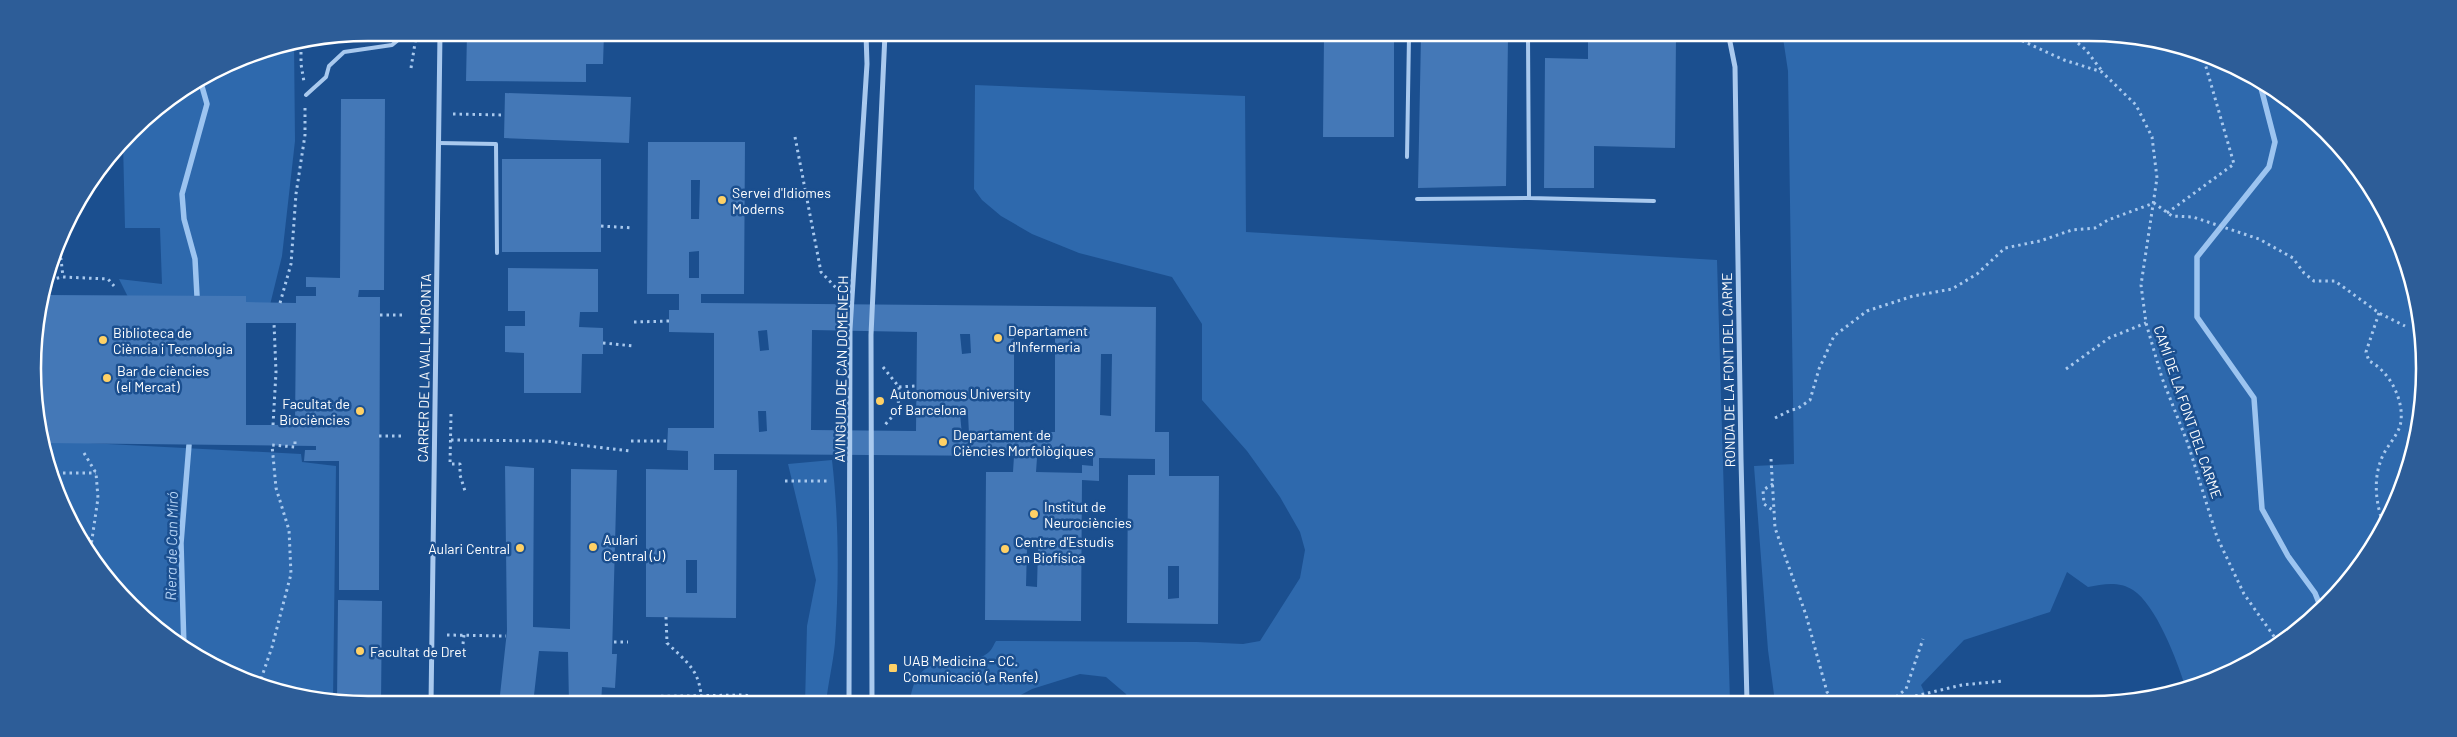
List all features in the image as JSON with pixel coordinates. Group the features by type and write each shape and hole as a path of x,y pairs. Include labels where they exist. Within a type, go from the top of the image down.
{"street":[{"name":"CARRER DE LA VALL MORONTA","path":"431,696 440,41"},
{"name":"AVINGUDA DE CAN DOMENECH","path":"848,696 850,329 867,64 866,41"},
{"path":"872,696 871,336 885,41"},
{"name":"RONDA DE LA FONT DEL CARME","path":"1730,41 1735,67 1747,696"}],"lane":[{"path":"306,95 326,77 329,66 344,52 392,45 397,41"},
{"path":"1407,157 1409,41"},
{"path":"1528,41 1529,198"},
{"path":"439,143 496,144 498,253"},
{"path":"1417,199 1529,198 1654,201"}],"path":[{"path":"411,68 415,41"},
{"name":"CAMÍ DE LA FONT DEL CARME","path":"2023,41 2064,60 2102,72"},
{"name":"CAMÍ DE LA FONT DEL CARME","path":"2075,41 2086,50 2102,72 2136,105 2152,137 2157,178 2141,285 2146,323 2162,378 2188,444 2217,536 2244,594 2275,638"},
{"path":"280,303 291,264 296,194 305,135 306,95 301,64 301,49"},
{"path":"2167,213 2234,164 2205,63"},
{"path":"453,114 505,115"},
{"path":"795,137 821,272 839,291"},
{"path":"1775,418 1797,409 1810,400 1819,368 1834,336 1867,311 1913,296 1952,289 1977,274 2005,248 2072,230 2095,228 2108,220 2154,203 2172,216 2193,218 2259,239 2293,258 2304,273 2314,281 2336,281 2378,313 2405,326"},
{"path":"601,226 633,228"},
{"path":"60,259 63,277"},
{"path":"54,280 63,277 108,279 114,286"},
{"path":"2378,313 2366,352 2369,361 2377,365 2389,380 2400,402 2400,426 2381,460 2376,483 2380,516"},
{"path":"380,315 404,315"},
{"path":"634,322 670,320"},
{"path":"273,425 276,372 274,323"},
{"path":"2066,369 2109,338 2146,323"},
{"path":"603,343 634,346"},
{"path":"883,367 899,387 898,410 883,428"},
{"path":"899,387 916,386"},
{"path":"451,414 450,464 460,464 460,475 465,492"},
{"path":"379,436 402,436"},
{"path":"261,677 272,647 291,574 290,530 276,488 272,445 295,447 295,438"},
{"path":"451,440 547,441 630,451"},
{"path":"631,442 668,441"},
{"path":"84,453 96,473 98,498 90,539"},
{"path":"1771,459 1775,528 1806,616 1827,692 1831,696"},
{"path":"59,473 96,473"},
{"path":"786,481 829,480"},
{"path":"1773,484 1763,490 1764,504 1774,512"},
{"path":"666,617 667,643 695,669 702,695"},
{"path":"464,634 464,644"},
{"path":"447,635 506,636"},
{"path":"1897,696 1906,689 1923,638"},
{"path":"614,642 628,642"},
{"path":"1915,696 1962,685 2003,681"},
{"path":"662,696 749,696"}],"shaded area":[{"path":"1783,41 2088,41 2131,44 2173,52 2214,66 2233,75 2270,96 2320,137 2361,187 2391,243 2405,284 2413,326 2416,368 2413,411 2405,453 2391,494 2361,550 2320,600 2288,628 2252,652 2214,671 2184,682 2165,634 2142,597 2128,587 2117,584 2088,587 2067,572 2050,612 1964,640 1921,685 1926,696 1774,696 1768,650 1754,466 1794,464 1788,71"},
{"path":"294,50 295,141 282,256 269,309 130,301 119,279 162,284 160,228 125,228 123,152 137,137 169,109 205,85 243,66"},
{"path":"975,85 1245,96 1246,232 1717,260 1730,696 1127,696 1106,677 1080,674 1032,689 1019,696 912,696 914,685 922,672 932,665 981,657 990,651 996,641 1243,644 1260,641 1300,578 1305,550 1300,532 1280,497 1247,451 1202,400 1202,324 1172,277 1079,253 1032,234 1001,216 982,200 974,189"},
{"path":"50,442 301,454 302,462 336,466 333,694 284,685 243,671 187,641 153,615 122,584 85,532 66,494"},
{"path":"832,460 838,552 835,643 827,696 805,696 807,626 816,580 788,464"}],"building":[{"path":"467,41 604,41 603,64 586,64 586,82 466,81"},
{"path":"1324,41 1394,41 1394,137 1323,137"},
{"path":"1421,41 1508,41 1506,186 1418,188"},
{"path":"1588,41 1676,41 1675,148 1594,146 1594,188 1544,188 1545,58 1588,59"},
{"path":"505,93 631,97 629,143 504,138"},
{"path":"341,99 385,99 384,290 359,290 358,297 380,297 379,590 339,590 339,461 304,461 305,450 316,450 316,446 50,443 44,411 41,368 44,326 50,295 246,296 246,302 296,303 296,296 316,296 316,287 306,287 306,277 340,278","holes":["246,323 296,323 295,425 246,425"]},
{"path":"648,142 745,142 744,294 701,294 701,303 1156,307 1155,432 1169,432 1169,476 1219,476 1218,624 1127,623 1128,475 1155,475 1155,459 1099,458 1099,481 1082,480 1081,621 985,620 986,472 1013,472 1014,456 714,454 714,470 737,470 736,618 646,617 646,469 688,470 688,451 667,450 668,428 714,428 714,333 669,332 669,310 679,310 679,294 647,294","holes":["691,180 700,180 699,219 691,219","699,251 699,278 689,278 689,252","767,330 769,350 760,351 758,331","812,330 917,332 916,431 811,430","1014,333 1055,334 1055,432 1014,432","960,334 970,334 971,353 962,354","1101,354 1112,354 1111,416 1100,415","758,411 766,411 767,431 759,432","960,414 968,414 969,434 962,435","1037,458 1093,458 1093,466 1082,465 1082,473 1036,472","1027,547 1038,548 1037,587 1026,586","686,560 697,560 697,593 686,593","1168,566 1179,566 1179,598 1168,599"]},
{"path":"502,159 601,159 601,252 502,252"},
{"path":"508,268 598,269 598,312 580,312 579,327 603,328 603,354 582,354 581,393 524,393 524,353 505,352 505,326 525,326 525,311 508,311"},
{"path":"505,466 534,468 533,627 570,629 571,469 617,470 612,654 617,654 615,688 602,687 601,696 569,696 568,652 539,651 534,696 500,696 507,631"},
{"name":"Facultat de Dret","path":"338,600 382,601 381,696 337,694"}],"waterway":[{"name":"Riera de Can Miró","path":"197,296 195,259 184,219 182,194 207,104 202,87"},
{"path":"2262,91 2275,142 2269,167 2197,257 2197,317 2254,398 2262,509 2288,556 2315,593 2318,602"},
{"name":"Riera de Can Miró","path":"184,639 181,543 189,445"}],"place":[{"name":"Servei d'Idiomes Moderns","path":"722,200"},
{"name":"Departament d'Infermeria","path":"998,338"},
{"name":"Biblioteca de Ciència i Tecnologia","path":"103,340"},
{"name":"Bar de ciències (el Mercat)","path":"107,378"},
{"name":"Autonomous University of Barcelona","path":"880,401"},
{"name":"Facultat de Biociències","path":"360,411"},
{"name":"Departament de Ciències Morfològiques","path":"943,442"},
{"name":"Institut de Neurociències","path":"1034,514"},
{"name":"Aulari Central (J)","path":"593,547"},
{"name":"Aulari Central","path":"520,548"},
{"name":"Centre d'Estudis en Biofísica","path":"1005,549"},
{"name":"Facultat de Dret","path":"360,651"},
{"name":"UAB Medicina - CC. Comunicació (a Renfe)","path":"893,668"}]}
